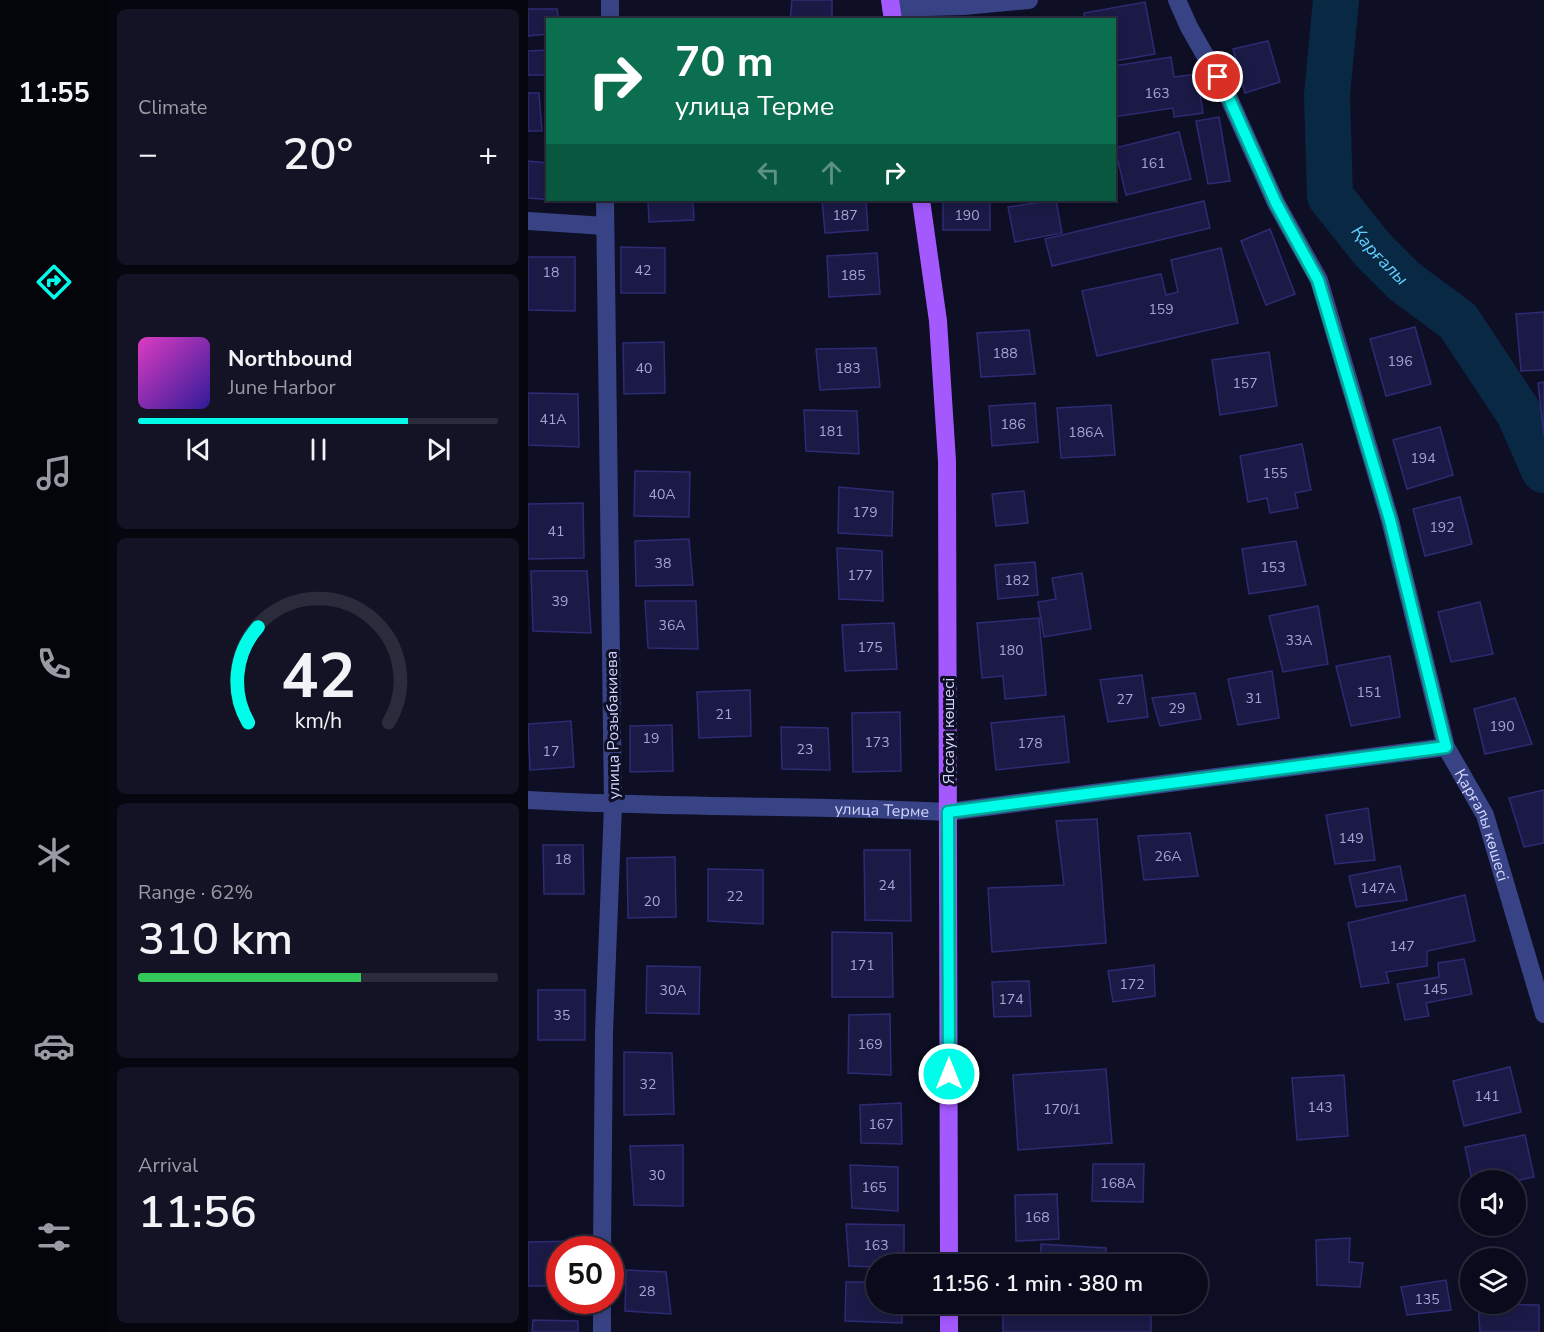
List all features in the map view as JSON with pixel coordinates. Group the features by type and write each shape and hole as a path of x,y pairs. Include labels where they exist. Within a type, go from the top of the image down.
{"main road":[{"name":"Яссауи көшесі","path":"921,201 938,321 947,461 949,1254"},
{"path":"949,1314 949,1332"}],"street":[{"path":"610,0 610,18"},
{"path":"891,9 1029,0"},
{"name":"Қарғалы көшесі","path":"1177,0 1189,27 1227,94 1276,203 1318,280 1390,520 1446,747 1485,815 1544,1014"},
{"name":"улица Розыбакиева","path":"602,1236 604,1032 613,805 605,201"},
{"path":"528,221 605,226"},
{"name":"улица Терме","path":"528,800 613,805 948,812 1446,747"},
{"path":"602,1314 602,1332"}],"building":[{"path":"792,0 832,0 832,18 790,18"},
{"path":"1145,2 1155,54 1116,61 1116,18 1085,18 1084,13"},
{"path":"528,9 557,9 559,18 546,18 546,34 528,36"},
{"path":"1268,41 1280,82 1245,93 1233,49"},
{"path":"546,50 546,75 528,75 528,51"},
{"path":"1171,57 1174,77 1197,74 1203,113 1174,117 1173,108 1116,117 1116,66"},
{"path":"528,93 539,93 542,131 528,131"},
{"path":"1219,117 1230,181 1208,184 1196,121"},
{"path":"1179,132 1191,179 1126,195 1116,148"},
{"path":"528,161 546,163 546,200 528,198"},
{"path":"648,201 693,201 694,220 649,222"},
{"path":"822,201 866,201 868,230 825,233"},
{"path":"943,201 990,201 990,230 943,230"},
{"path":"1056,201 1062,233 1015,242 1008,207"},
{"path":"1204,201 1210,228 1052,266 1045,239"},
{"path":"1270,229 1295,294 1266,305 1241,241"},
{"path":"621,247 665,248 665,293 621,293"},
{"path":"1221,248 1238,323 1097,356 1082,291 1161,274 1166,295 1178,292 1171,260"},
{"path":"877,253 880,294 829,297 827,256"},
{"path":"528,257 575,257 575,311 528,310"},
{"path":"1544,312 1544,370 1521,371 1516,314"},
{"path":"1415,327 1431,384 1386,396 1370,339"},
{"path":"1029,330 1035,374 981,377 977,333"},
{"path":"664,342 665,393 624,394 623,343"},
{"path":"876,348 880,387 820,390 816,349"},
{"path":"1269,352 1277,406 1220,415 1212,360"},
{"path":"1544,382 1544,436 1538,383"},
{"path":"528,393 578,394 579,447 528,445"},
{"path":"1035,403 1038,442 992,446 989,406"},
{"path":"1111,405 1115,455 1061,458 1057,408"},
{"path":"804,410 857,411 859,454 806,451"},
{"path":"1440,427 1453,475 1407,489 1393,440"},
{"path":"1302,444 1311,490 1295,493 1298,508 1270,513 1267,498 1248,502 1240,456"},
{"path":"635,471 690,472 689,517 634,516"},
{"path":"839,487 893,492 892,536 838,533"},
{"path":"1024,491 1028,523 996,526 992,494"},
{"path":"1460,497 1472,544 1425,556 1413,509"},
{"path":"583,503 584,558 528,559 528,504"},
{"path":"689,539 693,585 636,586 635,541"},
{"path":"1296,541 1306,585 1249,594 1242,549"},
{"path":"837,548 882,551 883,601 839,599"},
{"path":"1035,562 1038,595 998,599 995,565"},
{"path":"531,571 587,571 591,633 533,631"},
{"path":"1082,573 1091,629 1044,637 1038,602 1056,599 1052,578"},
{"path":"645,601 696,601 698,649 648,648"},
{"path":"1480,602 1493,654 1451,662 1438,612"},
{"path":"1318,606 1328,664 1283,672 1269,616"},
{"path":"1039,618 1046,695 1005,699 1003,676 982,678 977,623"},
{"path":"894,623 897,669 845,671 842,625"},
{"path":"1390,656 1400,717 1351,726 1336,666"},
{"path":"1272,671 1279,718 1238,725 1228,679"},
{"path":"1142,675 1148,717 1108,722 1100,680"},
{"path":"750,690 751,736 699,738 697,692"},
{"path":"1195,693 1201,719 1160,726 1152,698"},
{"path":"1515,698 1532,744 1485,754 1474,709"},
{"path":"900,712 901,771 853,772 852,713"},
{"path":"1064,716 1069,762 996,770 991,723"},
{"path":"571,721 574,767 530,770 528,724"},
{"path":"672,725 673,771 630,772 630,726"},
{"path":"781,727 828,728 830,770 782,769"},
{"path":"1544,790 1544,843 1524,847 1509,798"},
{"path":"1368,808 1375,860 1335,864 1326,815"},
{"path":"1097,819 1106,943 992,952 988,888 1064,885 1056,821"},
{"path":"1190,833 1198,876 1144,880 1138,836"},
{"path":"543,845 583,845 584,894 544,894"},
{"path":"864,850 910,850 911,921 865,920"},
{"path":"675,857 676,917 628,918 627,858"},
{"path":"1400,866 1407,900 1356,907 1349,876"},
{"path":"708,869 763,870 763,924 708,921"},
{"path":"1465,895 1475,941 1427,951 1427,966 1386,972 1389,983 1361,987 1348,923"},
{"path":"832,932 892,933 893,997 832,997"},
{"path":"1464,959 1472,994 1426,1003 1429,1016 1405,1020 1397,984 1439,977 1438,963"},
{"path":"1154,965 1155,996 1113,1002 1108,971"},
{"path":"647,966 700,967 699,1014 646,1013"},
{"path":"1029,981 1031,1016 994,1017 992,982"},
{"path":"538,990 585,990 585,1040 538,1040"},
{"path":"890,1014 891,1075 848,1073 849,1015"},
{"path":"624,1052 672,1053 674,1114 624,1115"},
{"path":"1510,1067 1521,1112 1464,1126 1453,1081"},
{"path":"1106,1069 1112,1143 1018,1150 1013,1075"},
{"path":"1344,1075 1348,1136 1297,1140 1292,1078"},
{"path":"901,1103 902,1144 861,1143 860,1105"},
{"path":"1525,1135 1534,1177 1526,1179 1526,1170 1470,1170 1465,1147"},
{"path":"683,1145 683,1206 634,1205 630,1146"},
{"path":"1093,1164 1144,1164 1143,1202 1092,1201"},
{"path":"850,1165 898,1167 898,1211 852,1208"},
{"path":"1057,1194 1059,1239 1016,1241 1015,1195"},
{"path":"846,1224 904,1225 904,1254 866,1254 866,1267 849,1266"},
{"path":"1350,1238 1349,1262 1363,1263 1360,1287 1317,1285 1316,1240"},
{"path":"528,1242 546,1242 546,1286 528,1286"},
{"path":"1041,1244 1106,1248 1106,1254 1040,1254"},
{"path":"626,1270 666,1272 671,1314 625,1311"},
{"path":"1446,1280 1451,1310 1407,1315 1401,1287"},
{"path":"846,1282 866,1282 866,1314 902,1314 902,1323 845,1321"},
{"path":"1526,1305 1539,1305 1539,1332 1480,1332 1479,1314 1526,1314"},
{"path":"1003,1314 1151,1314 1151,1332 1003,1332"},
{"path":"533,1320 578,1321 578,1332 532,1332"}],"waterway":[{"name":"Қарғалы","path":"1336,0 1327,95 1330,196 1373,250 1404,281 1458,321 1519,413 1544,470"}],"route":[{"path":"949,1074 948,812 1446,747 1390,520 1318,280 1276,203 1218,77"}]}
